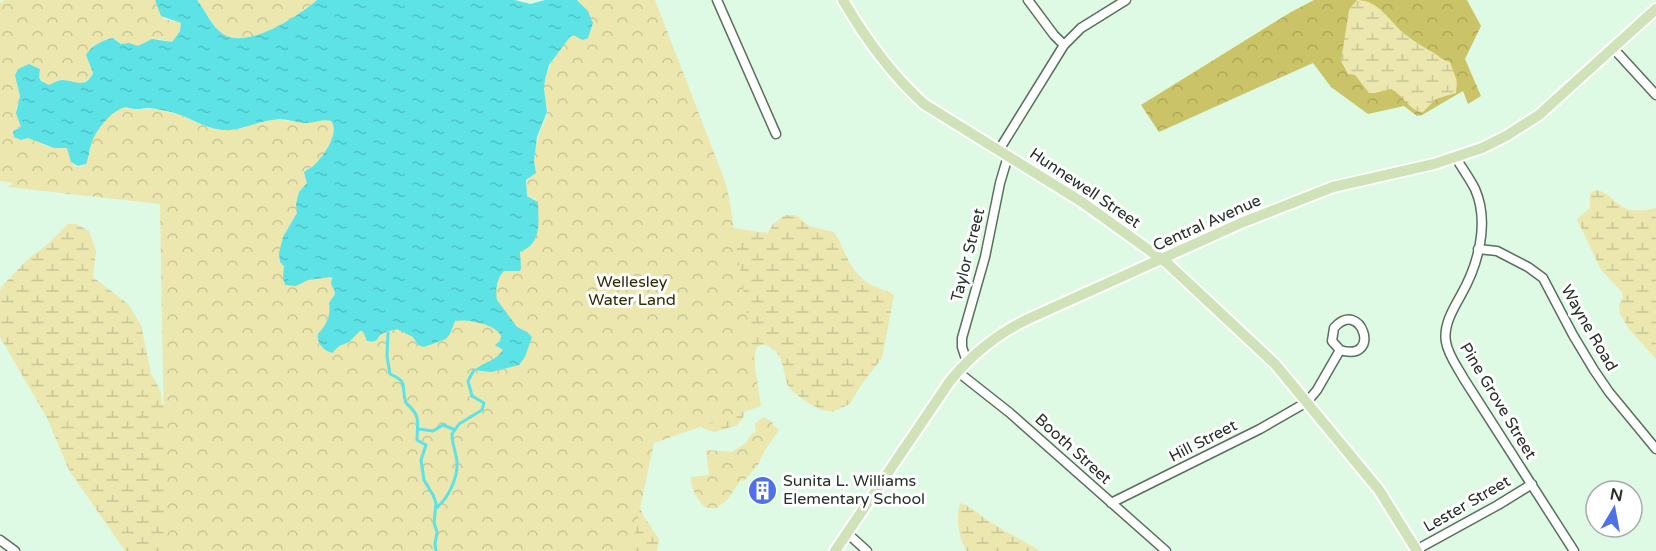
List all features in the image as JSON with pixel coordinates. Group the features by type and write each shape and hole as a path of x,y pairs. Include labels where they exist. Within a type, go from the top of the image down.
{"main road":[{"name":"Hunnewell Street","path":"843,0 875,50 907,89 924,104 1082,202 1161,259 1256,346 1307,402 1378,490 1417,550"},
{"name":"Central Avenue","path":"835,551 958,372 966,362 990,342 1021,322 1241,223 1333,187 1456,158 1506,136 1539,115 1656,9"}],"street":[{"path":"717,0 776,134"},
{"path":"1028,0 1064,45"},
{"name":"Taylor Street","path":"966,362 962,338 985,257 1004,153 1064,45 1081,28 1126,0"},
{"path":"1613,48 1656,95"},
{"name":"Pine Grove Street","path":"1456,158 1479,202 1481,234 1468,282 1446,328 1446,342 1464,379 1574,551"},
{"name":"Wayne Road","path":"1478,249 1497,251 1528,267 1543,278 1589,362 1609,392 1656,448"},
{"path":"1307,402 1317,390 1340,351"},
{"name":"Booth Street","path":"958,372 1010,413 1166,551"},
{"name":"Hill Street","path":"1111,503 1238,440 1307,402"},
{"name":"Lester Street","path":"1417,550 1532,484"},
{"path":"847,533 867,551"},
{"path":"0,540 15,551"}],"green space":[{"name":"Wellesley Water Land","path":"5,0 155,0 164,19 181,23 180,31 172,42 159,39 138,46 121,44 116,39 105,40 92,48 92,77 80,84 59,80 49,85 42,81 29,64 17,82 20,96 16,110 21,127 15,130 21,140 28,138 50,147 67,148 72,162 77,167 86,164 93,139 104,122 120,108 126,106 131,109 154,109 182,115 196,123 220,130 244,128 252,123 273,119 307,123 324,119 334,123 333,135 325,153 304,172 307,183 298,196 297,213 281,243 285,271 296,286 308,280 332,277 331,285 336,292 329,305 328,321 318,334 320,344 324,349 334,352 360,331 363,331 365,339 370,342 384,333 397,329 413,337 421,346 428,346 449,337 455,321 472,321 499,331 500,340 495,345 503,350 475,370 491,372 514,367 525,357 531,340 527,331 517,327 497,300 496,289 504,271 520,270 520,252 527,248 536,237 539,221 538,206 535,199 527,196 526,185 528,179 536,171 535,150 547,114 544,90 546,75 556,55 572,35 578,37 590,34 592,23 590,15 577,0 655,0 725,181 761,406 654,443 631,551 166,551 160,204 8,187 13,183 0,181 0,3"},
{"path":"197,0 317,0 272,29 245,38 233,38 219,31"},
{"name":"Wellesley Water Land","path":"577,0 732,228 768,233 773,224 785,215 796,215 809,226 834,232 855,271 871,285 894,295 882,358 861,385 850,404 832,412 808,403 792,391 787,384 781,359 775,350 761,345 755,352 755,368 743,418 737,425 715,432 706,430 699,424 693,284 638,501 643,515 659,539 657,551 125,551 69,470 47,418 0,337 0,291 2,286 27,260 48,244 68,224 76,224 89,231 96,251 93,277 128,304 141,325 151,373 161,392 161,402 164,406 220,289 324,151 320,158 329,319 529,249"},
{"path":"1314,0 1467,0 1481,26 1465,59 1481,96 1468,104 1463,91 1417,116 1404,106 1368,114 1331,87 1313,63 1159,132 1141,105"},
{"path":"1357,0 1365,1 1378,8 1406,35 1450,62 1457,81 1456,93 1436,99 1422,113 1391,89 1369,93 1355,75 1348,74 1341,61 1349,10"},
{"path":"1596,190 1605,193 1630,210 1656,208 1656,359 1629,329 1620,314 1619,304 1623,298 1622,292 1601,270 1577,219 1590,208 1590,194"},
{"path":"763,417 773,422 772,424 779,430 758,465 744,481 741,480 727,500 715,509 705,507 695,494 691,477 709,475 706,450 732,452 746,443 756,431 755,424"},
{"path":"960,503 1040,551 967,551 959,528"}],"water":[{"path":"155,0 197,0 219,31 233,38 245,38 272,29 317,0 515,0 530,4 545,0 577,0 588,11 593,23 588,38 583,40 573,35 570,37 549,65 545,79 547,112 537,137 534,161 536,173 526,180 527,196 538,202 536,237 533,243 520,252 520,271 504,271 497,284 497,300 517,327 532,337 525,357 519,365 491,372 474,370 500,354 503,350 495,345 500,341 501,336 487,325 467,321 455,321 446,339 424,347 418,345 413,337 397,329 383,333 374,341 367,341 363,331 360,331 349,342 339,346 332,353 321,346 318,334 328,320 329,303 335,294 331,284 332,277 308,280 296,286 285,285 284,266 280,262 279,253 283,237 297,213 296,204 299,192 307,183 304,172 321,158 332,138 334,132 331,121 308,123 276,119 223,130 171,112 126,107 115,112 104,122 93,139 86,164 78,166 71,162 67,148 54,148 28,138 21,140 14,137 13,131 21,127 16,113 20,96 15,75 18,69 29,64 40,69 41,81 49,85 61,80 84,83 93,73 86,55 102,42 113,38 121,44 129,43 138,46 152,39 172,42 180,31 181,23 161,16"}],"waterway":[{"path":"388,333 387,356 390,374 402,382 406,403 417,416 417,440 426,445 421,460 424,480 436,503 434,523 437,532 436,551"},
{"path":"436,508 448,494 456,475 457,462 452,434 459,424 482,410 484,403 472,396 468,381 474,370"},
{"path":"419,429 433,431 443,425 453,429"}],"place":[{"name":"Sunita L. Williams Elementary School","path":"762,490"}]}
